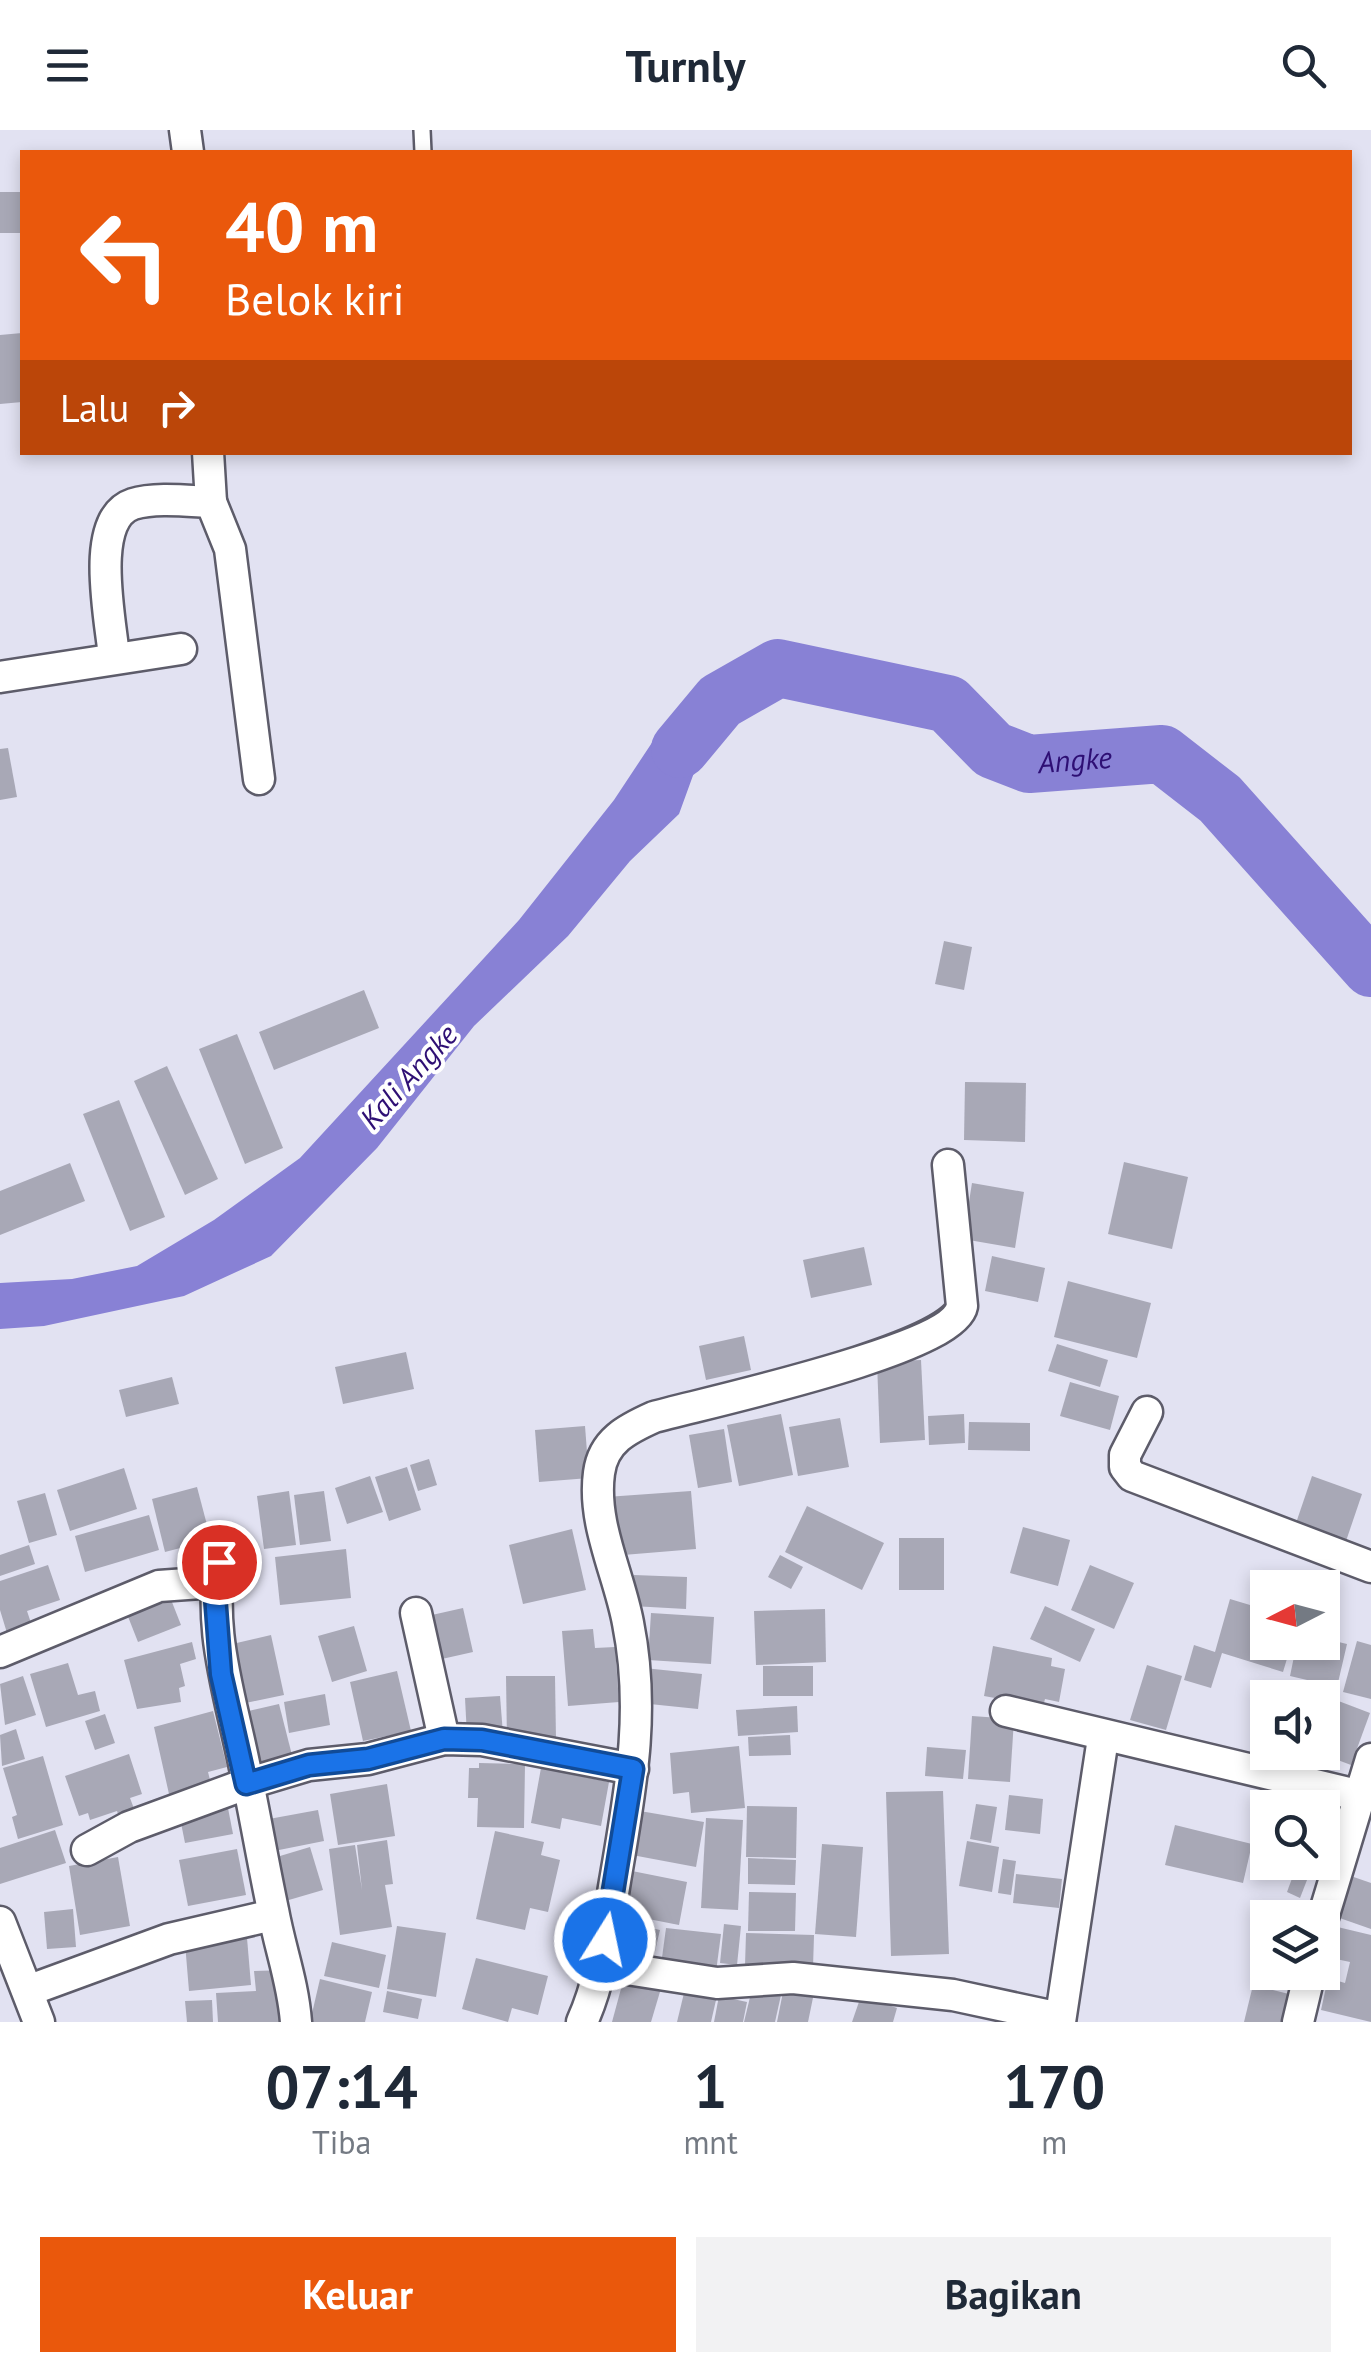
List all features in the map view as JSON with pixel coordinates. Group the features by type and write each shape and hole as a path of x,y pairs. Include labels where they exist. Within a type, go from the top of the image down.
{"street":[{"path":"208,455 211,502 230,549 259,779"},
{"path":"114,657 106,558 108,532 115,516 132,504 211,502"},
{"path":"0,676 181,649"},
{"path":"582,2022 600,1964 637,1736 628,1621 611,1568 599,1498 605,1451 626,1430 654,1417 900,1350 952,1324 962,1306 948,1165"},
{"path":"1147,1412 1126,1455 1125,1467 1132,1476 1371,1568"},
{"path":"223,1543 214,1582 221,1674 274,1915 288,1959 296,2022"},
{"path":"0,1652 160,1586 214,1582"},
{"path":"416,1613 444,1739"},
{"path":"1006,1711 1359,1818"},
{"path":"600,1964 717,1983 793,1978 953,1995 1060,2020 1103,1738"},
{"path":"88,1850 129,1828 246,1784 309,1765 368,1759 444,1739 482,1740 633,1769"},
{"path":"1330,1900 1359,1818 1371,1759"},
{"path":"30,1990 170,1939 274,1915"},
{"path":"0,1922 30,1990 39,2022"},
{"path":"1298,2022 1306,1990"}],"water":[{"name":"Kali Angke","path":"714,674 745,706 703,748 679,814 630,861 568,936 474,1026 377,1148 271,1256 184,1296 44,1326 0,1329 0,1283 72,1279 137,1266 214,1220 300,1158 519,920 614,800 665,723"}],"building":[{"path":"0,192 20,192 20,233 0,233"},
{"path":"20,333 20,402 0,404 0,335"},
{"path":"8,748 17,797 0,800 0,749"},
{"path":"944,941 972,947 964,990 935,984"},
{"path":"364,990 379,1028 274,1070 259,1032"},
{"path":"237,1034 283,1148 245,1164 199,1049"},
{"path":"167,1066 218,1179 185,1195 134,1081"},
{"path":"965,1082 1026,1083 1025,1142 964,1140"},
{"path":"119,1100 165,1217 130,1231 83,1114"},
{"path":"1124,1162 1188,1177 1172,1249 1108,1234"},
{"path":"70,1163 85,1201 0,1235 0,1191"},
{"path":"972,1183 1024,1192 1015,1248 963,1239"},
{"path":"864,1247 872,1285 811,1298 803,1260"},
{"path":"992,1256 1045,1268 1038,1302 985,1291"},
{"path":"1068,1281 1151,1303 1137,1358 1054,1337"},
{"path":"744,1336 751,1370 706,1380 699,1346"},
{"path":"1057,1344 1108,1360 1100,1387 1048,1371"},
{"path":"406,1352 414,1389 343,1404 335,1367"},
{"path":"921,1360 925,1440 880,1443 877,1362"},
{"path":"172,1377 179,1404 126,1417 119,1390"},
{"path":"1070,1382 1119,1396 1110,1430 1060,1416"},
{"path":"781,1414 793,1475 739,1486 727,1425"},
{"path":"964,1414 965,1443 929,1445 928,1416"},
{"path":"840,1418 849,1467 798,1476 789,1427"},
{"path":"969,1422 1030,1423 1030,1451 968,1450"},
{"path":"585,1426 589,1478 539,1482 535,1430"},
{"path":"724,1429 732,1482 698,1488 689,1435"},
{"path":"429,1459 437,1485 418,1491 410,1465"},
{"path":"407,1467 421,1510 389,1521 375,1477"},
{"path":"124,1468 137,1509 70,1531 57,1490"},
{"path":"370,1476 383,1512 347,1524 335,1488"},
{"path":"1312,1476 1362,1494 1345,1544 1295,1526"},
{"path":"197,1487 211,1540 165,1552 152,1499"},
{"path":"289,1491 296,1545 264,1549 257,1496"},
{"path":"324,1491 331,1541 300,1545 294,1495"},
{"path":"691,1491 696,1549 611,1556 606,1497"},
{"path":"45,1493 57,1535 29,1543 17,1501"},
{"path":"807,1506 884,1543 862,1590 785,1552"},
{"path":"149,1515 159,1550 85,1572 75,1536"},
{"path":"1023,1527 1070,1540 1058,1586 1010,1573"},
{"path":"572,1529 586,1590 523,1604 509,1545"},
{"path":"899,1538 944,1538 944,1590 899,1590"},
{"path":"29,1545 35,1564 0,1576 0,1555"},
{"path":"346,1549 351,1598 280,1605 275,1557"},
{"path":"780,1555 803,1567 791,1589 768,1577"},
{"path":"48,1565 60,1600 27,1611 32,1626 7,1633 0,1610 0,1581"},
{"path":"1090,1565 1134,1583 1114,1629 1071,1610"},
{"path":"634,1575 687,1577 686,1609 632,1606"},
{"path":"168,1592 181,1625 138,1642 125,1609"},
{"path":"1230,1599 1250,1605 1250,1660 1287,1660 1283,1672 1222,1653 1211,1688 1184,1680 1194,1645 1215,1652"},
{"path":"1045,1606 1095,1629 1080,1662 1030,1639"},
{"path":"463,1608 473,1652 433,1661 423,1617"},
{"path":"825,1609 826,1662 756,1665 754,1611"},
{"path":"651,1613 714,1617 711,1664 648,1660"},
{"path":"354,1626 367,1671 332,1682 318,1636"},
{"path":"593,1629 595,1648 615,1647 619,1702 568,1706 562,1631"},
{"path":"271,1635 284,1695 241,1704 228,1645"},
{"path":"1357,1641 1371,1645 1371,1699 1343,1692"},
{"path":"192,1642 196,1659 180,1664 185,1686 179,1688 181,1702 137,1709 124,1660"},
{"path":"1340,1642 1347,1644 1339,1680 1290,1676 1293,1660 1340,1660"},
{"path":"993,1646 1052,1658 1051,1666 1065,1669 1059,1702 1045,1699 1043,1707 984,1696"},
{"path":"68,1663 78,1695 95,1691 100,1711 46,1727 30,1674"},
{"path":"1147,1665 1182,1676 1166,1730 1130,1720"},
{"path":"763,1666 813,1666 813,1696 763,1696"},
{"path":"644,1668 702,1674 698,1709 640,1703"},
{"path":"397,1671 411,1731 363,1741 350,1682"},
{"path":"23,1676 36,1715 5,1725 0,1684"},
{"path":"506,1676 555,1676 556,1741 507,1742"},
{"path":"325,1694 330,1725 289,1733 284,1702"},
{"path":"500,1696 503,1734 467,1736 465,1698"},
{"path":"1340,1702 1370,1713 1351,1765 1340,1761"},
{"path":"279,1704 295,1767 252,1777 236,1714"},
{"path":"797,1706 798,1732 738,1736 736,1710"},
{"path":"213,1711 227,1767 208,1772 211,1784 169,1794 154,1727"},
{"path":"105,1714 115,1743 95,1750 85,1721"},
{"path":"972,1716 1014,1719 1010,1782 968,1779"},
{"path":"16,1729 25,1759 2,1766 0,1735"},
{"path":"790,1735 791,1755 749,1756 748,1737"},
{"path":"739,1746 745,1808 691,1813 689,1792 673,1794 670,1753"},
{"path":"927,1747 966,1750 963,1779 925,1776"},
{"path":"129,1754 142,1794 130,1798 136,1814 120,1820 117,1811 90,1820 88,1813 79,1816 65,1776"},
{"path":"43,1756 63,1825 18,1839 12,1817 17,1815 3,1768"},
{"path":"479,1763 525,1764 524,1828 477,1827 478,1798 468,1798 469,1768 479,1768"},
{"path":"541,1768 609,1782 601,1826 562,1818 560,1829 531,1823"},
{"path":"387,1784 395,1836 338,1845 330,1794"},
{"path":"943,1791 949,1954 891,1956 886,1792"},
{"path":"1009,1795 1043,1799 1040,1834 1005,1830"},
{"path":"227,1803 233,1834 185,1843 179,1813"},
{"path":"976,1804 997,1807 991,1843 970,1839"},
{"path":"747,1806 797,1807 796,1858 746,1857"},
{"path":"318,1810 324,1841 264,1853 258,1821"},
{"path":"640,1811 704,1822 696,1867 632,1855"},
{"path":"706,1818 743,1820 738,1910 701,1908"},
{"path":"1175,1825 1250,1844 1243,1883 1165,1865"},
{"path":"55,1830 66,1863 0,1884 0,1848"},
{"path":"495,1831 544,1842 541,1855 560,1860 548,1912 530,1908 525,1930 476,1919"},
{"path":"387,1840 393,1884 385,1885 392,1927 340,1935 329,1849 355,1845 362,1890 357,1845"},
{"path":"967,1841 999,1847 992,1892 959,1886"},
{"path":"822,1844 863,1847 856,1937 815,1934"},
{"path":"310,1847 323,1890 282,1902 270,1859"},
{"path":"237,1849 246,1895 188,1906 179,1860"},
{"path":"118,1857 130,1926 80,1935 69,1866"},
{"path":"748,1858 796,1860 795,1885 748,1884"},
{"path":"1003,1859 1016,1861 1011,1895 998,1893"},
{"path":"632,1871 687,1882 679,1925 623,1914"},
{"path":"1016,1874 1062,1879 1059,1908 1013,1903"},
{"path":"1345,1874 1371,1883 1371,1929 1340,1918 1340,1900 1336,1900"},
{"path":"1291,1880 1307,1880 1300,1898 1287,1892"},
{"path":"749,1892 796,1893 795,1931 748,1931"},
{"path":"73,1909 76,1947 47,1949 44,1912"},
{"path":"612,1919 660,1930 652,1964 627,1959 630,1945 607,1939"},
{"path":"724,1924 741,1926 737,1965 720,1963"},
{"path":"397,1926 446,1933 436,1997 387,1989"},
{"path":"666,1928 721,1934 716,1972 661,1965"},
{"path":"1340,1928 1371,1935 1371,2022 1321,2010 1325,1990 1340,1990 1350,1962 1340,1960"},
{"path":"746,1933 814,1935 813,1967 745,1965"},
{"path":"247,1938 251,1985 189,1991 185,1943"},
{"path":"332,1942 386,1955 379,1988 324,1976"},
{"path":"476,1958 548,1976 538,2015 512,2008 508,2022 462,2009"},
{"path":"288,1970 291,2022 218,2022 216,1993 256,1991 254,1971"},
{"path":"625,1974 662,1985 651,2022 612,2022"},
{"path":"320,1979 372,1992 365,2022 310,2022"},
{"path":"785,1982 815,1988 808,2022 777,2022"},
{"path":"752,1989 781,1995 775,2022 744,2022"},
{"path":"1252,1990 1297,1996 1291,2022 1244,2022"},
{"path":"387,1991 422,1999 418,2019 383,2012"},
{"path":"684,1993 716,2000 711,2022 677,2022"},
{"path":"719,1996 747,2002 743,2022 714,2022"},
{"path":"861,1996 897,2008 893,2022 852,2022"},
{"path":"212,2000 213,2022 187,2022 185,2001"}],"waterway":[{"name":"Angke","path":"680,749 720,701 778,668 948,704 993,750 1029,764 1162,754 1220,799 1371,968"}],"route":[{"path":"219,1562 214,1582 221,1674 246,1784 309,1765 368,1759 444,1739 482,1740 633,1769 605,1940"}]}
